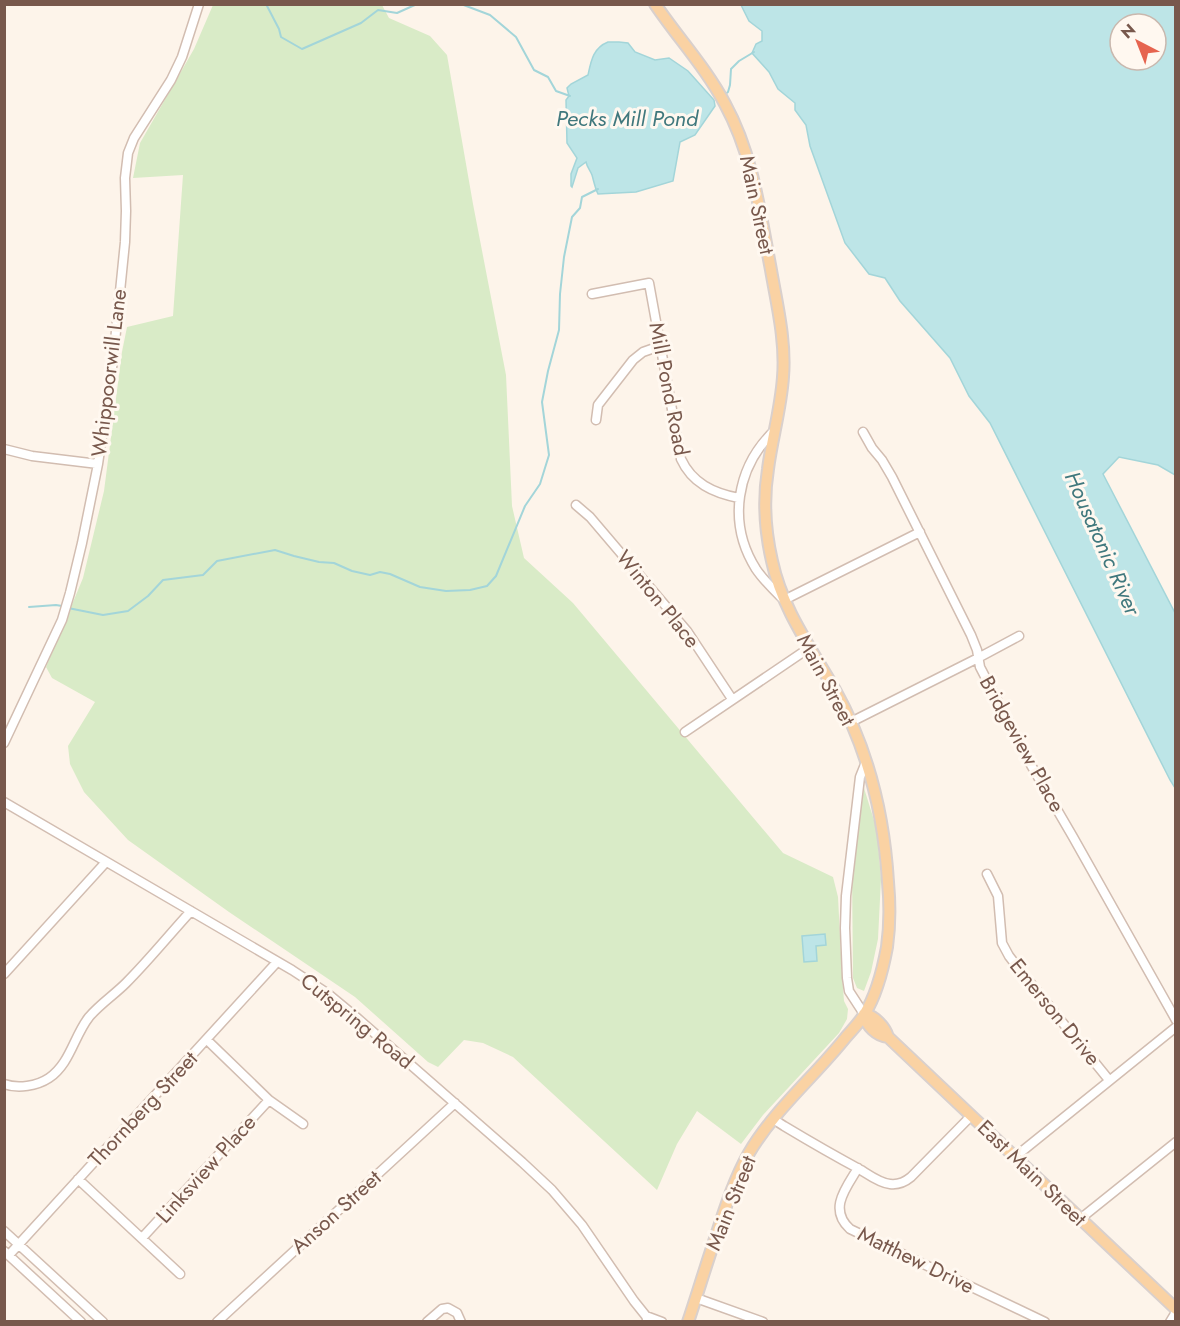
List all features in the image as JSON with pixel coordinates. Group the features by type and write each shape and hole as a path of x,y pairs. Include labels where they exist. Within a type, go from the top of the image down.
{"main road":[{"name":"Main Street","path":"655,4 721,96 736,125 752,173 783,343 783,379 766,484 766,526 772,560 784,600 851,722 866,762 878,800 884,834 889,894 886,948 873,995 864,1014 835,1051 773,1119 749,1153 733,1187 688,1322"},
{"name":"East Main Street","path":"864,1014 873,1018 884,1028 888,1037 1176,1310"}],"street":[{"name":"Whippoorwill Lane","path":"4,743 62,620 82,543 98,464 111,373 125,242 125,178 128,153 134,138 171,80 182,57 199,4"},
{"name":"Mill Pond Road","path":"592,294 649,283 681,459 686,470 694,478 725,495 739,498"},
{"path":"596,420 598,405 633,360 643,352 660,346"},
{"name":"Main Street","path":"775,429 763,441 754,456 743,484 739,498 740,523 749,556 765,580 784,600"},
{"name":"Bridgeview Place","path":"863,432 882,460 920,532 971,635 980,667 1030,765 1176,1020"},
{"path":"4,448 32,456 98,464"},
{"name":"Winton Place","path":"576,505 590,517 687,631 732,699"},
{"path":"784,600 920,532"},
{"path":"851,722 1019,636"},
{"path":"685,732 809,648"},
{"path":"864,1014 848,987 845,928 846,896 860,777 866,762"},
{"name":"Cutspring Road","path":"4,802 327,993 455,1103 559,1197 582,1225 647,1319 662,1322"},
{"path":"4,974 106,862"},
{"name":"Emerson Drive","path":"987,874 998,896 1002,943 1009,956 1109,1080"},
{"path":"4,1084 29,1086 49,1078 67,1059 83,1025 90,1016 127,982 191,911"},
{"name":"Thornberg Street","path":"7,1253 19,1245 277,962"},
{"path":"1015,1157 1176,1027"},
{"path":"207,1040 269,1100 303,1124"},
{"name":"Linksview Place","path":"142,1238 269,1100"},
{"name":"Anson Street","path":"217,1322 455,1103"},
{"path":"773,1119 882,1182 898,1184 917,1172 972,1116"},
{"path":"1080,1219 1176,1142"},
{"name":"Matthew Drive","path":"858,1168 839,1205 842,1219 850,1229 1045,1322"},
{"path":"78,1179 180,1274"},
{"path":"4,1232 103,1322"},
{"path":"7,1253 81,1322"},
{"path":"696,1298 762,1322"},
{"path":"427,1322 442,1309 448,1308 457,1313 461,1322"},
{"path":"1170,1322 1176,1310"}],"green space":[{"path":"213,5 382,5 389,18 430,36 447,55 506,375 512,506 524,558 573,603 783,853 833,877 838,897 847,1019 839,1033 763,1115 741,1144 697,1111 677,1144 657,1190 513,1057 483,1043 464,1040 438,1067 428,1062 355,997 128,840 84,792 70,764 68,746 95,702 52,678 46,667 83,578 104,491 127,327 173,316 183,175 133,178 140,143 194,49"},
{"path":"864,788 877,830 881,879 878,939 871,972 864,991 857,988 853,978 852,873"}],"water":[{"name":"Housatonic River","path":"741,5 1175,5 1175,475 1158,465 1119,457 1103,474 1175,613 1175,788 990,423 969,396 950,358 900,301 885,278 869,274 845,243 810,146 806,125 795,110 795,103 778,89 769,72 752,53 756,44 762,41 762,31 749,21"},
{"name":"Pecks Mill Pond","path":"608,42 628,43 635,52 655,60 669,58 688,71 714,100 715,106 695,135 680,142 673,181 636,192 598,194 586,162 578,168 571,186 571,174 577,158 567,143 566,100 569,96 567,88 588,75 596,51"},
{"path":"825,934 826,945 816,946 817,961 804,962 802,936"}],"waterway":[{"path":"266,4 281,37 302,49 361,23 378,10 397,13 417,4"},
{"path":"461,4 490,15 516,37 534,70 548,77 556,91 570,96"},
{"path":"724,95 728,92 730,85 731,69 754,52"},
{"path":"68,608 103,615 128,611 148,596 163,580 203,575 217,561 275,550 319,562 334,563 352,571 370,575 380,572 390,574 420,587 446,591 470,590 487,586 496,576 525,506 540,484 549,455 542,402 559,330 564,257 572,217 580,208 582,197 598,189"},
{"path":"29,607 62,606"}]}
